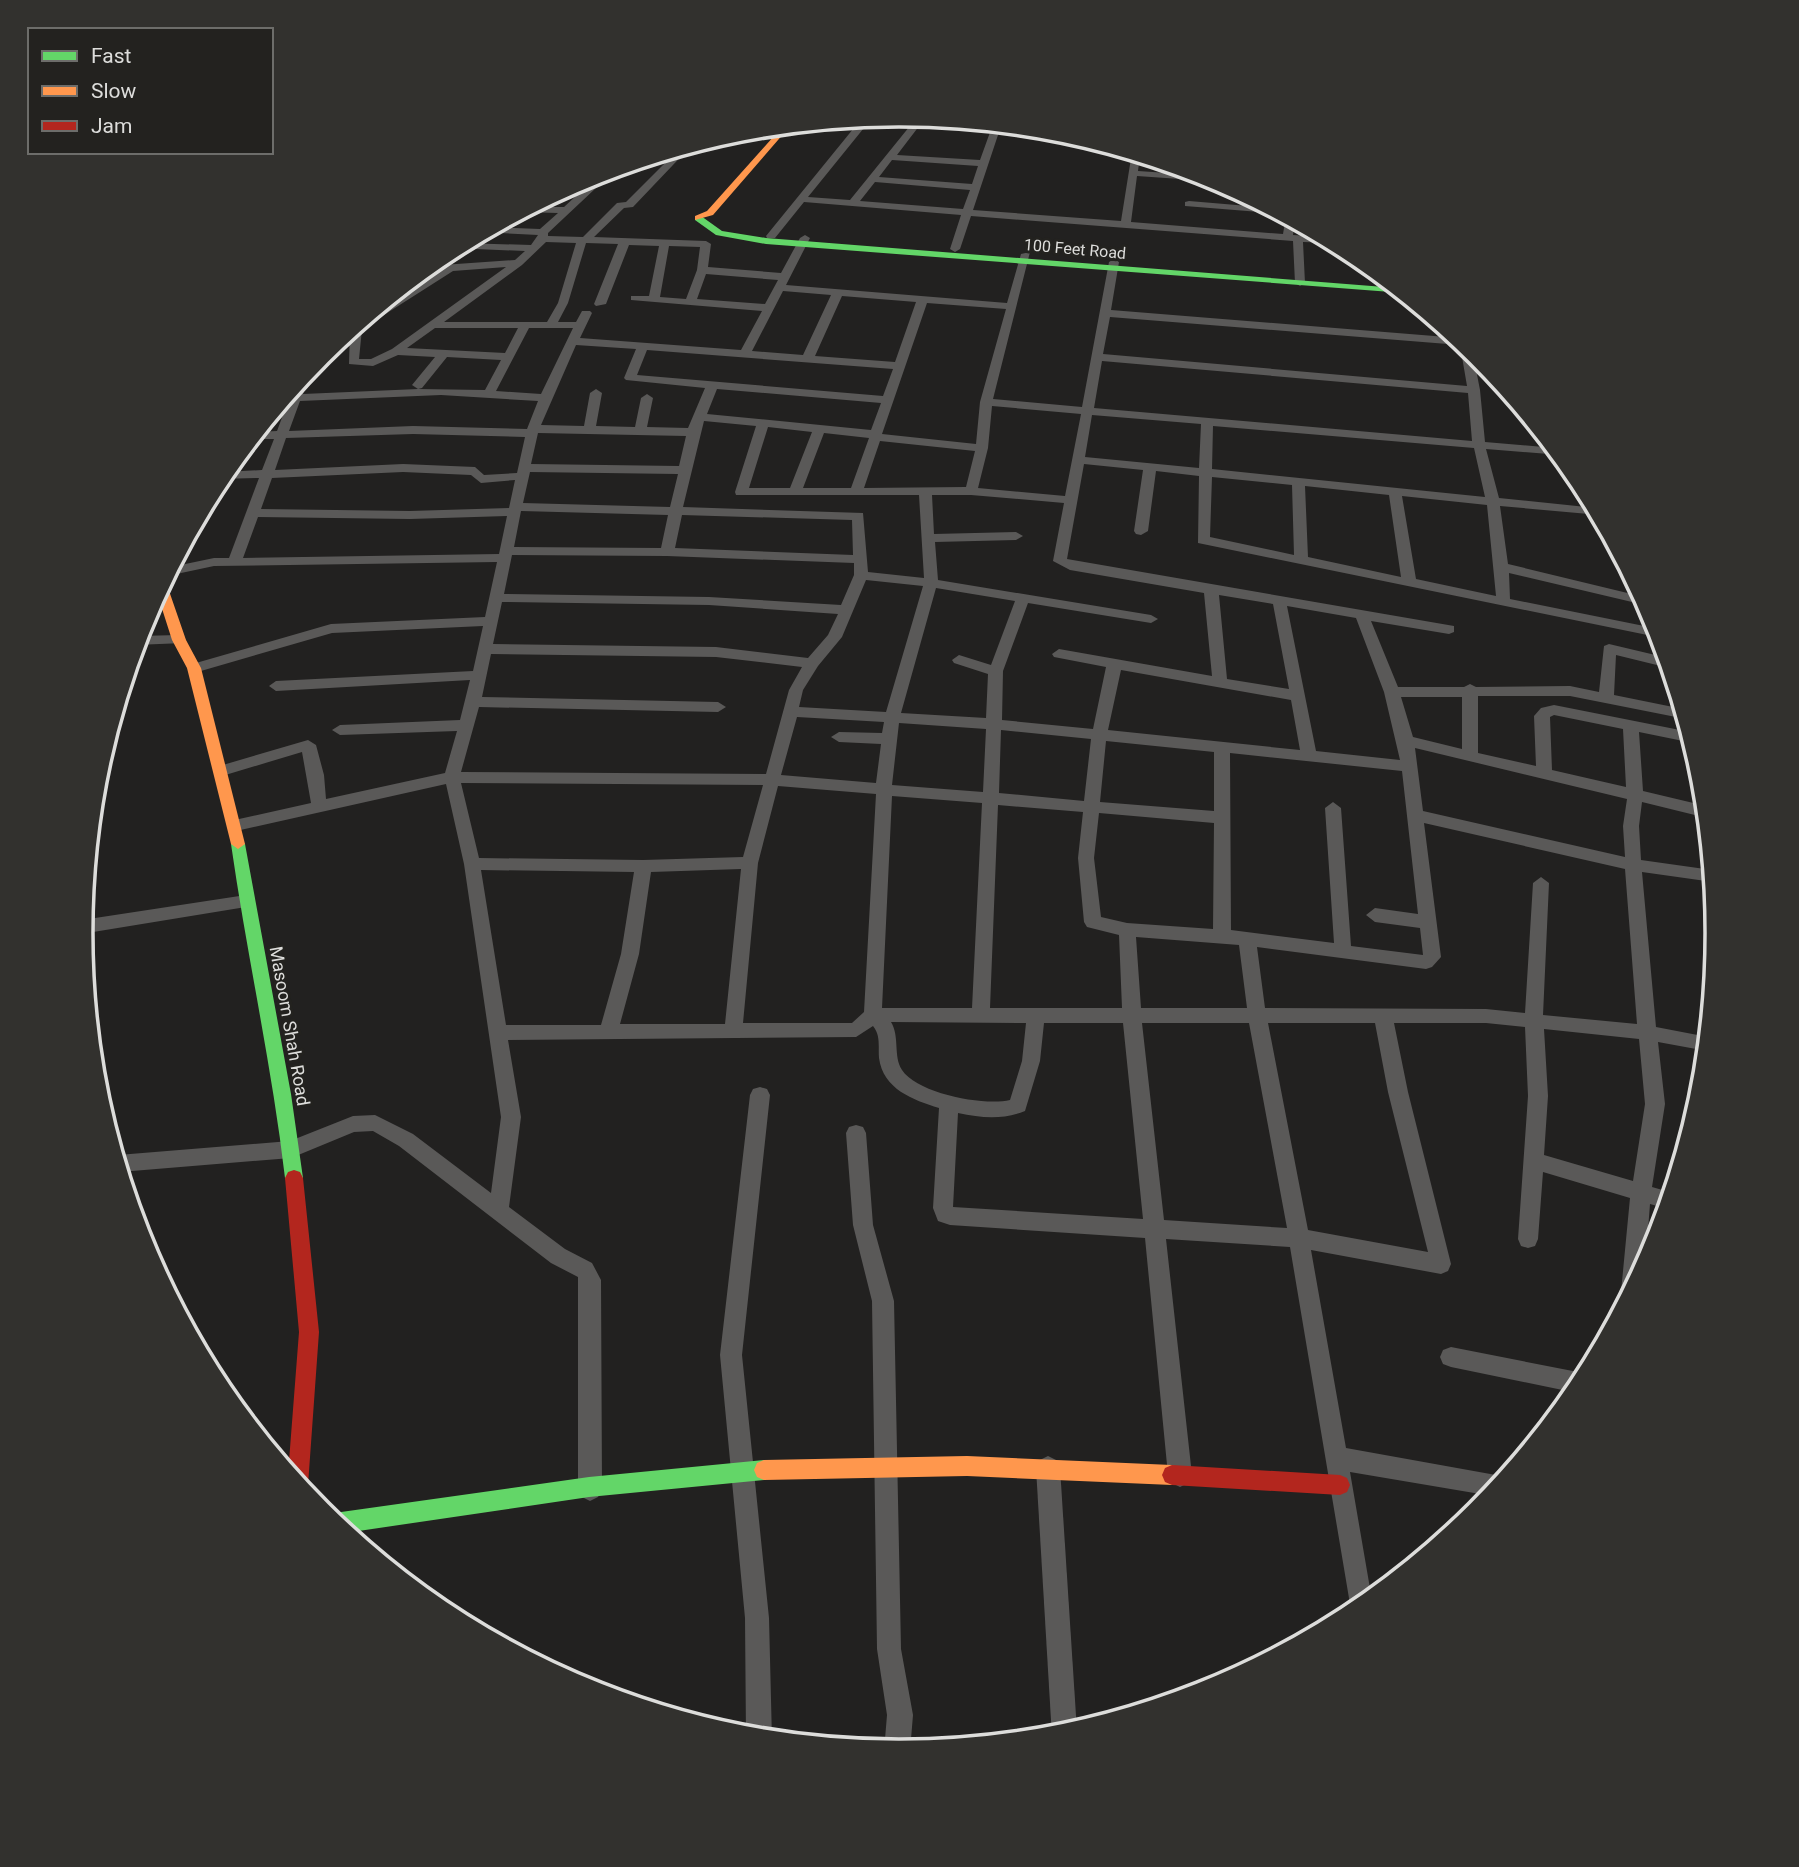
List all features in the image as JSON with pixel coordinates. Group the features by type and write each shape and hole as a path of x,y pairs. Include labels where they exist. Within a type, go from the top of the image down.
{"main road":[{"name":"100 Feet Road","path":"771,138 698,213 702,225 711,230 746,236 803,241 1300,280 1377,283"},
{"name":"100 Feet Road","path":"746,236 955,249 1024,258"},
{"name":"100 Feet Road","path":"1300,280 1386,289"},
{"name":"Masoom Shah Road","path":"166,599 179,640 194,668 236,825 246,901 275,1039 291,1149 309,1332 299,1472"},
{"path":"349,1522 742,1471 884,1465 1048,1468 1340,1485"}],"street":[{"path":"852,204 914,127"},
{"path":"771,236 859,128"},
{"path":"955,249 995,133"},
{"path":"889,157 983,163"},
{"path":"551,324 563,303 584,240 620,206 629,205 675,159"},
{"path":"1125,225 1136,163"},
{"path":"1133,173 1177,177"},
{"path":"872,179 975,187"},
{"path":"1201,185 1193,204 1256,210"},
{"path":"355,339 353,362 373,363 396,351 518,263 565,210 588,189"},
{"path":"799,200 1310,239"},
{"path":"1242,209 1243,204"},
{"path":"543,210 565,210"},
{"path":"1292,229 1300,280"},
{"path":"502,232 584,240 706,244 702,270 691,301"},
{"path":"745,353 803,241"},
{"path":"600,304 625,242"},
{"path":"654,299 665,242"},
{"path":"477,247 534,248"},
{"path":"971,491 982,448 986,402 1009,306 1024,258"},
{"path":"443,269 518,263"},
{"path":"1113,266 1060,561 1070,566 1361,612 1449,629"},
{"path":"402,298 450,268"},
{"path":"702,270 786,277"},
{"path":"780,288 1009,306"},
{"path":"808,358 838,293"},
{"path":"635,298 770,307"},
{"path":"856,493 922,300"},
{"path":"1104,313 1446,341"},
{"path":"430,325 551,324 582,319 545,398 533,431 473,702 452,777 472,864 511,1117 499,1209"},
{"path":"488,394 526,324"},
{"path":"573,341 898,366"},
{"path":"643,345 630,378 887,400"},
{"path":"396,351 509,357"},
{"path":"418,386 444,354"},
{"path":"1095,358 1474,390"},
{"path":"1468,361 1474,390 1479,445 1493,501 1502,567 1503,600"},
{"path":"667,552 693,432 713,384"},
{"path":"297,398 442,391 545,398"},
{"path":"589,430 596,393"},
{"path":"640,431 647,398"},
{"path":"235,561 295,399"},
{"path":"986,402 1546,451"},
{"path":"699,417 820,428 982,448"},
{"path":"1207,421 1203,540 1647,631"},
{"path":"764,422 741,492 971,491 1070,500"},
{"path":"795,492 820,428"},
{"path":"265,435 413,430 693,432"},
{"path":"1079,460 1586,511"},
{"path":"1141,531 1150,467"},
{"path":"236,475 403,468 475,471 481,479 524,472 684,470"},
{"path":"1298,482 1301,561"},
{"path":"873,1015 884,787 889,739 892,717 931,583 925,492"},
{"path":"1395,492 1409,582"},
{"path":"253,513 410,515 514,509 677,509 858,516 861,567 848,610 835,637 812,663 796,690 750,863 733,1031"},
{"path":"928,538 1016,536"},
{"path":"180,569 235,561 667,552 861,567 931,583 1150,619"},
{"path":"1502,567 1633,599"},
{"path":"1211,588 1220,684"},
{"path":"495,598 709,601 848,610"},
{"path":"981,1015 996,671 1023,598"},
{"path":"1279,600 1309,756"},
{"path":"1114,666 1099,735 1086,858 1093,922 1127,930 1222,936 1431,961 1406,741 1392,692 1361,612"},
{"path":"194,668 331,629 489,621"},
{"path":"148,641 179,640"},
{"path":"485,649 716,652 812,663"},
{"path":"1606,698 1609,649 1658,660"},
{"path":"1059,654 1114,666 1298,696"},
{"path":"959,660 996,671"},
{"path":"276,686 479,675"},
{"path":"1392,692 1470,689 1570,691 1674,710"},
{"path":"1470,689 1470,755"},
{"path":"473,702 718,707"},
{"path":"1544,772 1542,716 1546,712 1554,710 1682,736"},
{"path":"789,711 993,724 1409,766"},
{"path":"340,730 467,725"},
{"path":"1631,726 1635,797 1631,826 1639,955 1650,1033 1655,1104 1641,1192 1634,1265"},
{"path":"839,737 889,739"},
{"path":"1406,741 1696,810"},
{"path":"222,771 308,745 316,775 319,806"},
{"path":"1222,748 1222,936"},
{"path":"236,825 452,777 772,780 884,787 1222,818"},
{"path":"1333,808 1343,952"},
{"path":"1416,815 1634,865 1704,875"},
{"path":"472,864 643,866 750,863"},
{"path":"609,1030 630,954 643,866"},
{"path":"1528,1239 1538,1096 1534,1021 1541,883"},
{"path":"93,925 246,901"},
{"path":"1375,915 1428,922"},
{"path":"1127,930 1132,1017 1180,1475"},
{"path":"1247,940 1257,1016 1359,1596"},
{"path":"873,1015 885,1025 889,1036 888,1062 896,1079 911,1089 949,1104 1001,1110 1018,1105 1031,1061 1036,1014"},
{"path":"499,1033 856,1030 873,1015 1486,1016 1650,1033 1698,1042"},
{"path":"949,1104 945,1215 1298,1238 1441,1264 1382,1016"},
{"path":"759,1728 757,1618 731,1355 760,1095"},
{"path":"127,1163 291,1149 353,1124 375,1124 406,1140 558,1256 585,1270 590,1280 590,1489"},
{"path":"856,1133 863,1225 883,1301 889,1649 900,1715 898,1740"},
{"path":"1534,1161 1661,1198"},
{"path":"1451,1357 1570,1381"},
{"path":"1336,1458 1488,1484"},
{"path":"1048,1468 1063,1724"}],"traffic: fast":[{"path":"698,218 719,233 766,241 1386,290"},
{"path":"238,844 283,1094 294,1178"},
{"path":"348,1522 589,1487 764,1470"}],"traffic: slow":[{"path":"698,218 710,213 778,137"},
{"path":"166,599 179,640 194,668 238,844"},
{"path":"764,1470 967,1466 1172,1475"}],"traffic: jam":[{"path":"294,1178 309,1332 299,1471"},
{"path":"1172,1475 1340,1485"}]}
